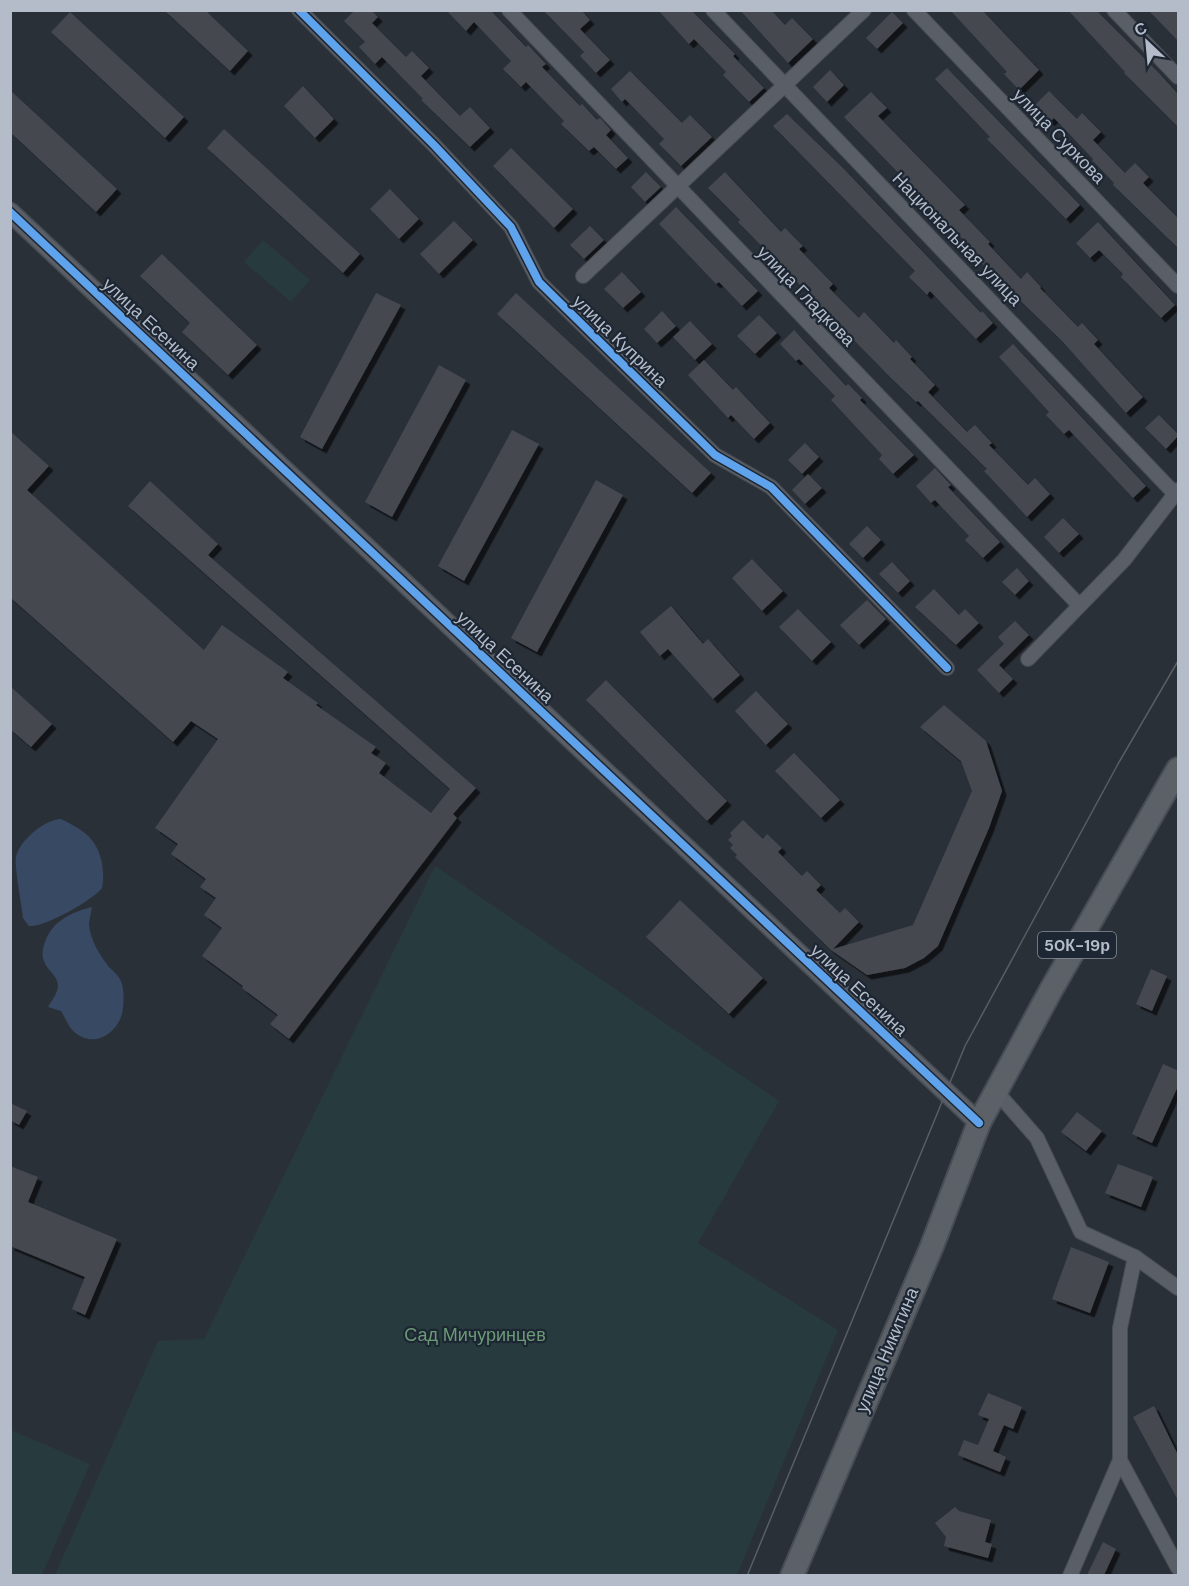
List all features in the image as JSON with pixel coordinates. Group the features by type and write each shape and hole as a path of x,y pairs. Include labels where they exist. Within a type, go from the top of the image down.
{"main road":[{"name":"50К-19р","path":"979,1123 995,1090 1179,769"},
{"name":"улица Никитина","path":"792,1575 932,1246 979,1123"}],"street":[{"name":"улица Куприна","path":"299,10 434,145 511,227 538,282 715,455 771,487 947,668"},
{"name":"улица Гладкова","path":"509,10 1079,604"},
{"name":"Национальная улица","path":"713,10 1177,492"},
{"path":"583,276 864,10"},
{"name":"улица Суркова","path":"914,10 1179,286"},
{"path":"1114,10 1179,77"},
{"name":"улица Есенина","path":"10,212 979,1123"},
{"path":"1028,659 1124,560 1177,492"},
{"path":"995,1090 1037,1138 1081,1232 1136,1257 1179,1288"},
{"path":"1070,1575 1120,1460 1119,1328 1136,1257"},
{"path":"1120,1460 1179,1568"}],"green space":[{"path":"263,240 310,280 291,302 244,262"},
{"name":"Сад Мичуринцев","path":"435,866 779,1101 698,1243 838,1330 737,1575 55,1575 158,1341 204,1339"},
{"path":"11,1430 90,1464 42,1575 11,1575"}],"water":[{"path":"61,819 82,831 97,847 102,863 102,888 68,912 45,923 29,926 23,918 16,857 22,844 34,832 48,823"},
{"path":"92,907 89,925 91,936 102,958 121,981 124,998 121,1016 113,1030 100,1038 92,1039 74,1032 61,1011 48,1007 56,994 58,985 56,978 45,964 42,953 52,928 64,918"}],"building":[{"path":"164,10 205,10 248,51 230,71"},
{"path":"355,10 371,10 378,17 372,23 406,57 412,51 429,68 421,76 460,116 470,107 490,128 470,147 421,100 423,99 382,57 375,64 359,47 365,42 344,21"},
{"path":"446,10 490,10 546,64 542,67 580,106 582,104 597,120 600,118 611,130 606,135 628,158 616,169 594,147 589,151 561,124 564,121 526,82 521,87 503,69 511,61 474,22 466,31"},
{"path":"543,10 581,10 590,20 580,29 610,60 596,73 580,56 584,52"},
{"path":"658,10 691,10 735,54 733,56 764,88 749,102 723,75 726,72 694,39 689,44"},
{"path":"740,10 771,10 785,25 792,18 813,39 788,63"},
{"path":"950,10 982,10 1039,70 1019,90 1004,74 1007,72"},
{"path":"1068,10 1096,10 1159,73 1179,95 1179,128 1124,73"},
{"path":"1148,10 1179,10 1179,42"},
{"path":"70,12 184,117 165,138 51,32"},
{"path":"892,12 903,23 877,49 866,38"},
{"path":"947,68 1080,205 1066,219 987,139 990,137 935,79"},
{"path":"830,70 844,85 827,102 813,87"},
{"path":"630,71 682,123 690,115 712,137 681,166 659,144 664,139 625,99 622,102 611,89"},
{"path":"303,86 334,119 315,138 284,106"},
{"path":"10,90 117,189 96,212 10,132"},
{"path":"1049,91 1077,119 1082,113 1101,132 1093,140 1125,173 1135,163 1149,177 1143,183 1179,219 1179,249 1113,185 1114,183 1093,159 1054,118 1050,122 1035,105"},
{"path":"871,92 887,108 878,116 965,205 959,210 990,242 988,244 1021,279 1027,272 1078,327 1082,323 1098,340 1094,344 1143,397 1126,413 1063,342 977,259 980,257 844,117"},
{"path":"787,114 844,169 993,323 976,339 930,291 927,295 909,277 915,271 773,126"},
{"path":"224,129 360,254 343,273 207,148"},
{"path":"511,148 573,209 554,228 493,166"},
{"path":"646,172 661,187 645,202 631,187"},
{"path":"725,172 781,232 785,228 803,246 799,249 833,284 829,288 859,318 864,312 894,343 896,340 912,357 910,359 935,385 928,392 967,432 975,425 992,443 989,445 1028,485 1035,478 1050,494 1027,517 984,471 987,469 918,401 916,402 891,378 738,222 740,220 708,188"},
{"path":"390,189 419,219 399,239 370,209"},
{"path":"676,207 758,291 742,306 719,282 716,284 659,224"},
{"path":"454,221 473,240 439,274 420,254"},
{"path":"1098,222 1175,305 1161,318 1121,277 1123,274 1099,250 1090,258 1076,243"},
{"path":"590,226 604,240 584,259 570,245"},
{"path":"162,254 257,345 228,375 182,332 190,323 140,276"},
{"path":"622,272 641,292 623,308 604,289"},
{"path":"376,293 401,305 322,449 300,437"},
{"path":"516,293 711,473 692,493 497,314"},
{"path":"662,311 676,326 657,343 644,329"},
{"path":"759,315 777,333 755,354 737,336"},
{"path":"690,321 712,344 695,360 673,337"},
{"path":"794,330 846,386 848,384 862,398 860,400 914,455 893,474 879,459 882,455 831,400 835,396 799,359 796,361 780,344"},
{"path":"1013,344 1146,486 1133,498 1069,430 1064,434 1046,415 1049,412 999,357"},
{"path":"704,360 733,390 736,387 770,423 754,439 731,415 728,418 688,375"},
{"path":"439,365 466,380 392,517 365,502"},
{"path":"1159,415 1179,435 1166,449 1145,428"},
{"path":"512,430 539,444 464,581 438,566"},
{"path":"10,431 49,466 27,490 204,650 222,625 288,672 283,678 318,703 316,705 376,747 371,753 386,763 379,773 431,813 450,789 128,506 150,481 218,544 208,555 476,788 453,814 457,818 289,1039 270,1024 278,1015 202,956 222,928 204,915 216,898 200,887 206,879 171,854 178,844 155,828 218,739 191,721 173,742 10,597"},
{"path":"805,443 819,457 802,474 788,460"},
{"path":"935,468 951,485 948,487 1000,542 983,558 965,540 969,536 935,500 931,503 916,486"},
{"path":"808,474 822,488 805,504 792,490"},
{"path":"596,480 623,495 537,652 511,638"},
{"path":"1063,518 1079,534 1059,553 1044,537"},
{"path":"867,526 881,540 863,558 849,544"},
{"path":"752,559 783,591 762,611 732,578"},
{"path":"892,562 910,581 898,593 879,574"},
{"path":"1017,568 1029,581 1015,595 1002,582"},
{"path":"934,589 959,615 965,609 979,623 956,645 915,607"},
{"path":"867,600 886,619 859,645 840,625"},
{"path":"671,606 703,644 708,639 740,675 713,699 668,649 660,656 640,632"},
{"path":"798,609 831,642 812,661 779,627"},
{"path":"1015,621 1029,635 999,665 1013,679 999,693 977,670 1004,644 998,637"},
{"path":"606,680 727,801 707,821 586,700"},
{"path":"10,686 52,724 31,747 10,729"},
{"path":"756,691 788,724 766,745 735,711"},
{"path":"944,705 986,741 1002,791 989,828 938,946 924,958 905,968 867,975 831,950 735,857 737,855 730,848 733,845 728,840 732,836 730,833 743,820 763,839 767,834 782,848 778,852 802,876 807,871 821,885 816,890 840,913 845,908 859,922 833,949 913,925 972,791 961,761 920,727"},
{"path":"794,753 840,800 821,818 775,771"},
{"path":"680,900 763,978 729,1014 646,937"},
{"path":"1151,969 1167,976 1152,1011 1136,1004"},
{"path":"1163,1064 1179,1071 1179,1084 1152,1143 1132,1134"},
{"path":"10,1103 27,1111 19,1125 10,1120"},
{"path":"1077,1112 1102,1131 1086,1151 1061,1132"},
{"path":"1118,1164 1153,1177 1141,1207 1105,1193"},
{"path":"10,1166 38,1177 28,1202 117,1239 85,1315 72,1309 85,1277 10,1246"},
{"path":"1071,1247 1109,1262 1090,1313 1052,1299"},
{"path":"988,1393 1022,1407 1013,1429 1004,1425 993,1451 1006,1457 1000,1472 958,1455 964,1440 978,1445 989,1419 978,1415"},
{"path":"1154,1406 1179,1457 1179,1502 1133,1417"},
{"path":"955,1507 959,1511 991,1520 985,1542 992,1544 988,1558 944,1546 946,1537 935,1523"},
{"path":"1103,1542 1116,1549 1104,1575 1087,1575"}],"tram line":[{"path":"747,1576 965,1046 1118,764 1178,661"}],"cycle path":[{"path":"299,10 434,145 511,227 539,282 715,455 771,487 947,668"},
{"path":"10,212 979,1123"}]}
